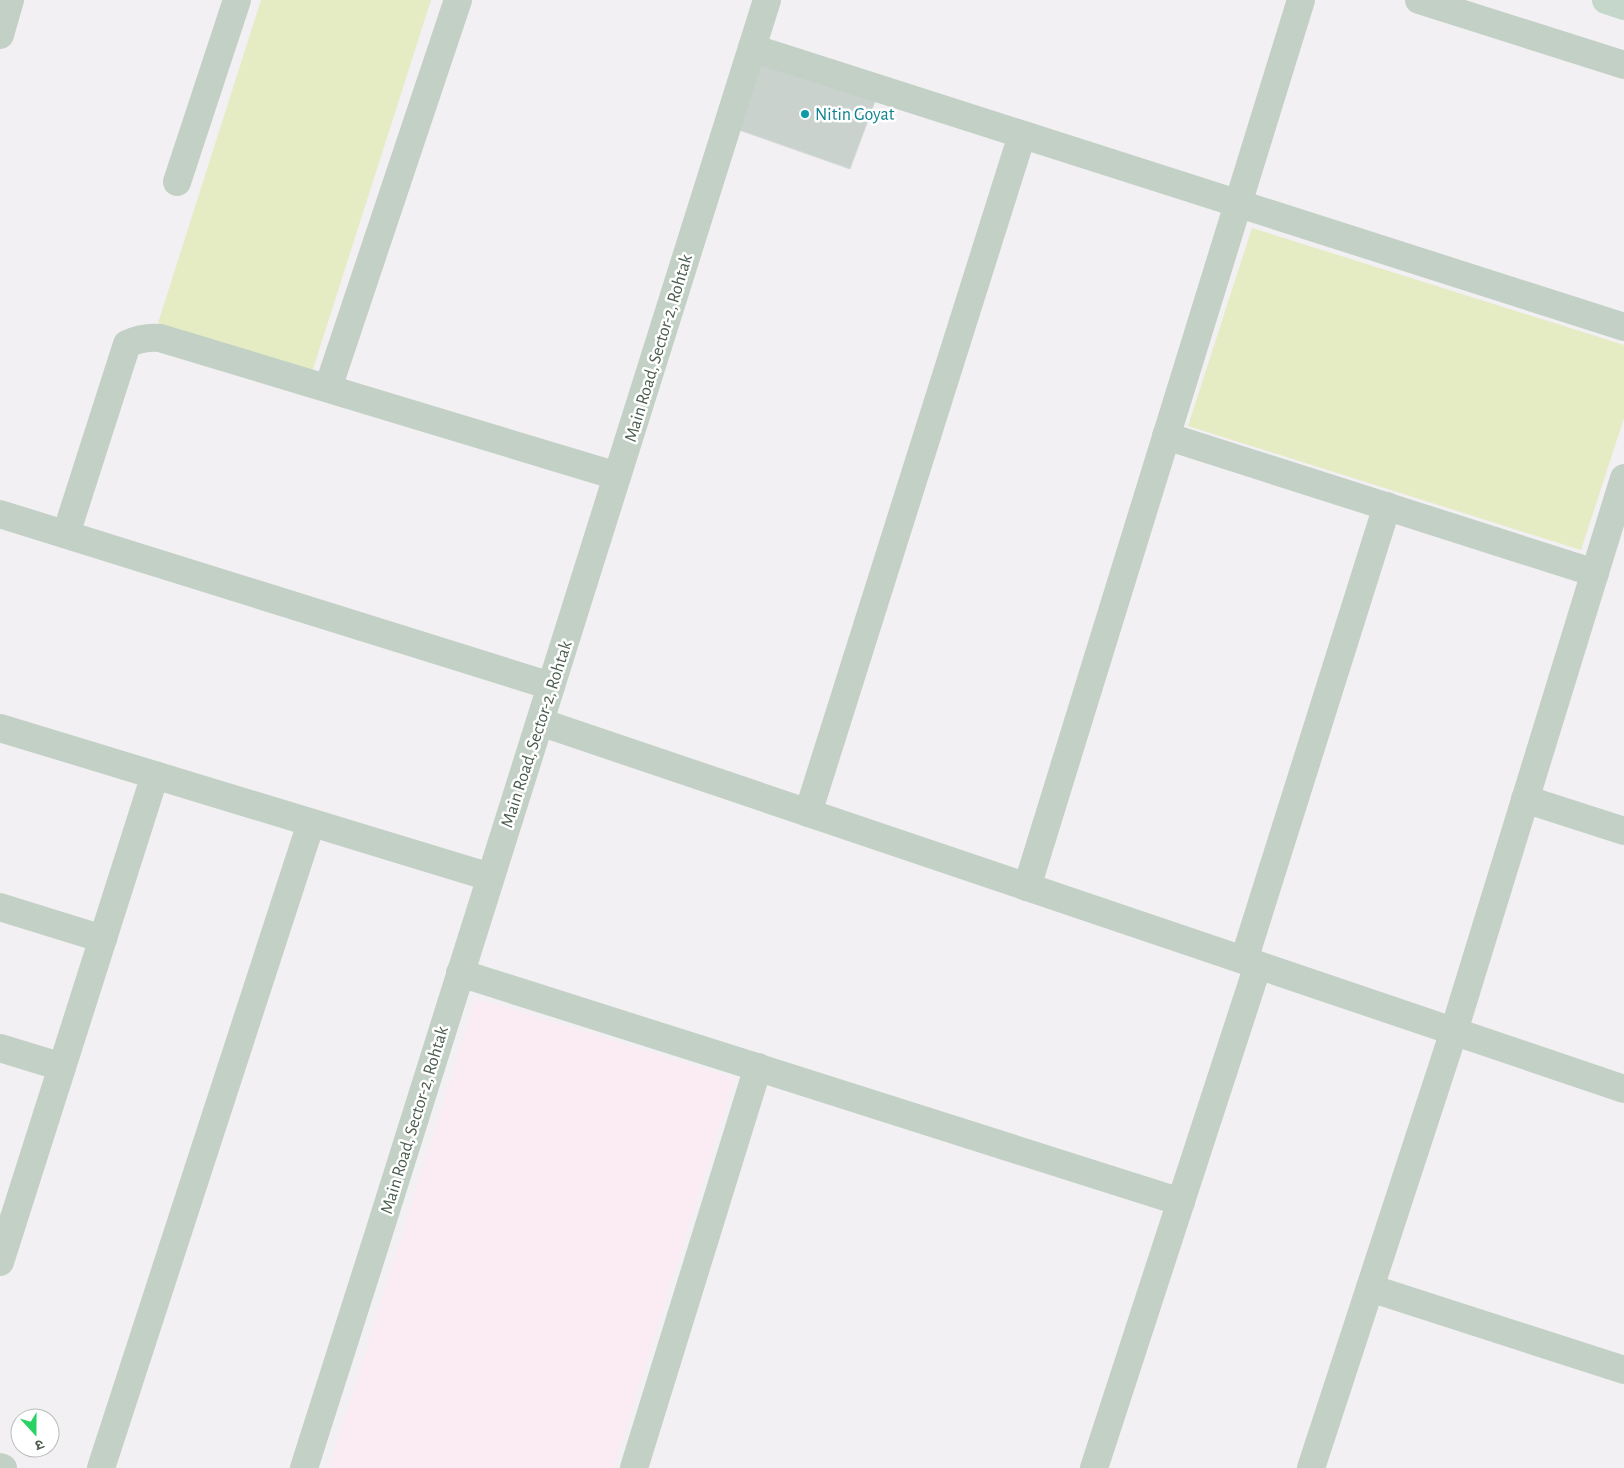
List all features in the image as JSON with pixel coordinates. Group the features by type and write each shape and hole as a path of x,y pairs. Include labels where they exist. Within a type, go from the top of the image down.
{"street":[{"path":"177,182 236,0"},
{"path":"328,388 458,0"},
{"name":"Main Road, Sector-2, Rohtak","path":"304,1468 767,0"},
{"path":"1027,887 1301,0"},
{"path":"1419,0 1624,65"},
{"path":"1606,0 1624,6"},
{"path":"752,48 1624,327"},
{"path":"808,813 1022,134"},
{"path":"66,534 126,344 149,337 160,338 617,476"},
{"path":"1166,436 1595,573"},
{"path":"1311,1468 1454,1031 1624,478"},
{"path":"1094,1468 1181,1202 1387,506"},
{"path":"0,514 551,686"},
{"path":"540,722 1624,1089"},
{"path":"0,728 490,878"},
{"path":"0,1262 9,1201 62,1067 155,775"},
{"path":"1525,799 1624,831"},
{"path":"101,1468 311,823"},
{"path":"0,907 103,939"},
{"path":"460,973 1181,1202"},
{"path":"0,1048 62,1067"},
{"path":"634,1468 758,1068"},
{"path":"1370,1288 1624,1370"}],"shaded area":[{"path":"476,998 735,1078 613,1468 329,1468"}],"green space":[{"path":"261,0 431,0 312,372 158,323"},
{"path":"1252,228 1624,345 1624,418 1581,550 1188,426"}],"building":[{"name":"Nitin Goyat","path":"757,58 876,99 850,169 736,129"}],"place":[{"name":"Nitin Goyat","path":"805,114"}]}
